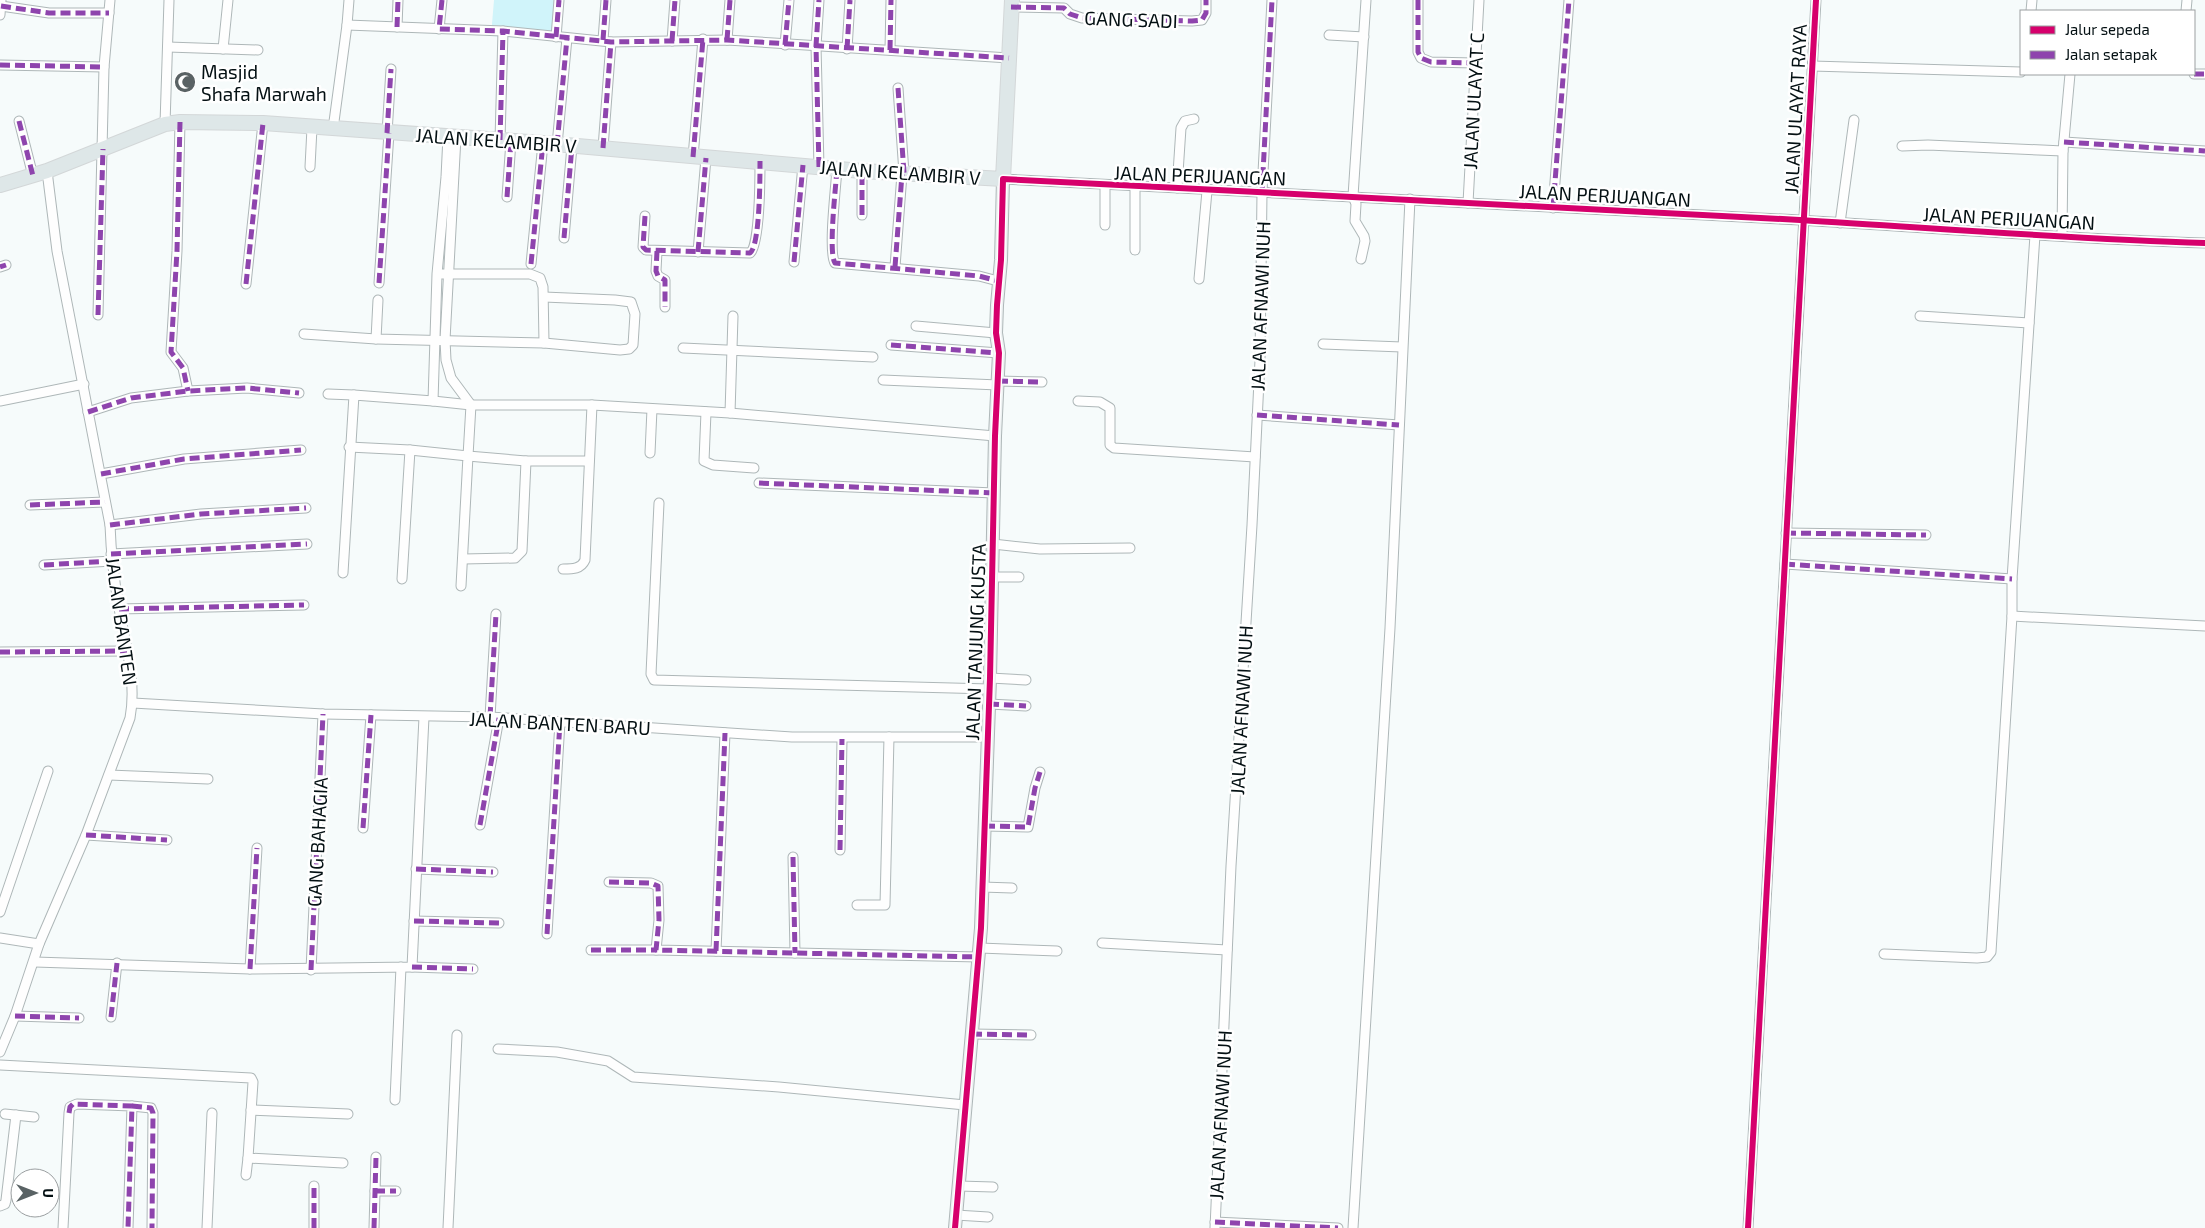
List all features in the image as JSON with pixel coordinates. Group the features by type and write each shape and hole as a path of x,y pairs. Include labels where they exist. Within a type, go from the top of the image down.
{"main road":[{"path":"1003,179 1012,4"},
{"name":"JALAN KELAMBIR V","path":"0,185 47,171 165,124 180,122 333,128 505,140 862,171 1003,179"}],"street":[{"path":"0,15 1,0"},
{"path":"98,314 104,67 110,0"},
{"path":"165,124 170,0"},
{"path":"223,49 228,0"},
{"path":"333,128 349,0"},
{"path":"397,27 398,0"},
{"path":"439,29 442,0"},
{"path":"556,37 559,0"},
{"path":"603,148 607,41 606,0"},
{"path":"672,41 675,0"},
{"path":"727,40 730,0"},
{"path":"785,44 789,0"},
{"path":"819,0 816,46 819,167"},
{"path":"847,49 850,0"},
{"path":"890,50 891,0"},
{"name":"GANG SADI","path":"1012,4 1064,8 1070,14 1082,18 1192,21 1202,20 1206,13 1206,0"},
{"name":"JALAN AFNAWI NUH","path":"1215,1225 1227,950 1257,415 1262,192 1272,0"},
{"path":"1361,259 1365,241 1355,221 1356,204 1353,196 1366,0"},
{"path":"1418,0 1418,52 1421,58 1431,62 1474,63"},
{"name":"JALAN ULAYAT C","path":"1468,203 1474,63 1479,0"},
{"path":"1553,208 1569,0"},
{"name":"JALAN ULAYAT RAYA","path":"1748,1228 1816,0"},
{"path":"1,6 49,13 109,14"},
{"path":"347,25 503,31 607,41 727,40 1009,58"},
{"path":"503,31 507,197"},
{"path":"1329,36 1364,37"},
{"path":"531,264 566,38"},
{"path":"698,252 703,39"},
{"path":"168,48 258,50"},
{"path":"0,65 104,67"},
{"path":"1812,66 2020,72"},
{"path":"379,284 391,69"},
{"path":"2062,236 2064,146 2070,75"},
{"path":"895,267 903,173 898,88"},
{"path":"1177,188 1182,128 1185,122 1194,118"},
{"path":"20,120 33,176"},
{"path":"1840,224 1854,120"},
{"path":"180,122 177,251 171,352 182,368 188,391"},
{"path":"246,284 263,124"},
{"path":"310,167 312,128"},
{"path":"433,401 433,341 437,274 446,177 452,137"},
{"path":"452,137 445,340 446,360 451,378 471,405 461,586"},
{"path":"564,238 572,146"},
{"path":"1902,146 2064,146 2205,151"},
{"path":"645,216 644,249 744,254 753,250 758,220 760,161"},
{"path":"794,262 802,165"},
{"path":"837,169 833,239 834,262 979,276 998,281"},
{"name":"JALAN BANTEN","path":"0,1052 35,962 40,944 86,835 130,718 133,703 127,650 112,557 110,525 58,251 47,171"},
{"path":"862,171 862,215"},
{"name":"JALAN PERJUANGAN","path":"1003,179 1105,186 1410,199 2205,243"},
{"name":"JALAN TANJUNG KUSTA","path":"955,1222 979,953 985,826 995,436 999,353 996,334 998,281 1001,260 1003,179"},
{"path":"1105,186 1105,225"},
{"path":"1135,250 1136,187"},
{"path":"1199,279 1207,191"},
{"path":"1353,1228 1390,628 1410,199"},
{"path":"1884,954 1977,958 1990,955 2035,235"},
{"path":"657,251 656,271 658,276 665,280 665,307"},
{"path":"437,274 530,274 540,278 543,282 544,297 544,343"},
{"path":"304,334 376,339 544,343 620,350 629,349 633,346 635,314 634,306 628,301 544,297"},
{"path":"376,339 378,300"},
{"path":"730,413 730,350 733,316"},
{"path":"1920,316 2029,323"},
{"path":"916,326 996,334"},
{"path":"1323,344 1402,347"},
{"path":"891,345 999,353"},
{"path":"683,348 873,357"},
{"path":"433,383 451,378"},
{"path":"883,380 998,383 1042,382"},
{"path":"0,401 84,384"},
{"path":"88,412 132,398 188,391 247,388 299,394"},
{"path":"328,394 471,405 592,405 730,413 995,436"},
{"path":"343,573 349,447 354,395"},
{"path":"1078,401 1100,402 1110,408 1110,445 1114,448 1255,457"},
{"path":"563,569 578,568 583,565 585,560 592,405"},
{"path":"650,453 652,409"},
{"path":"706,412 704,461 713,465 754,468"},
{"path":"1257,415 1399,425"},
{"path":"349,447 410,450 526,461 590,461"},
{"path":"101,474 184,459 301,450"},
{"path":"402,579 410,450"},
{"path":"463,559 515,558 522,551 526,461"},
{"path":"759,483 994,493"},
{"path":"30,505 105,502"},
{"path":"658,503 651,674 654,680 990,683 1026,680"},
{"path":"110,525 201,514 306,508"},
{"path":"1786,533 1926,535"},
{"path":"44,564 112,557 307,544"},
{"path":"993,544 1040,549 1130,548"},
{"path":"1785,564 2012,579"},
{"path":"992,577 1019,577"},
{"path":"119,609 304,605"},
{"path":"480,825 494,718 496,614"},
{"path":"2012,616 2205,626"},
{"path":"0,652 127,650"},
{"name":"JALAN BANTEN BARU","path":"133,703 324,714 494,718 842,739 987,737"},
{"path":"989,704 1026,706"},
{"name":"GANG BAHAGIA","path":"311,970 324,714"},
{"path":"363,828 371,714"},
{"path":"412,968 424,717"},
{"path":"547,934 560,722"},
{"path":"716,951 725,733"},
{"path":"857,905 889,905 889,737"},
{"path":"840,850 842,739"},
{"path":"0,912 48,771"},
{"path":"985,826 1028,827 1040,772"},
{"path":"109,774 208,779"},
{"path":"86,835 167,840"},
{"path":"250,969 257,848"},
{"path":"793,857 795,953"},
{"path":"416,869 493,872"},
{"path":"609,882 651,883 658,886 656,950"},
{"path":"982,887 1012,888"},
{"path":"414,921 499,923"},
{"path":"0,938 40,944"},
{"path":"1102,943 1227,950"},
{"path":"591,950 795,953 1057,951"},
{"path":"35,962 311,970 400,967 473,969"},
{"path":"111,1017 116,963"},
{"path":"395,1100 400,967"},
{"path":"15,1016 79,1018"},
{"path":"972,1034 1031,1035"},
{"path":"448,1228 457,1035"},
{"path":"498,1048 557,1052 608,1061 633,1078 779,1087 965,1105"},
{"path":"0,1065 249,1077 253,1082 246,1175"},
{"path":"63,1228 70,1107 77,1104 151,1108 153,1113 152,1228"},
{"path":"128,1228 132,1106"},
{"path":"251,1110 348,1114"},
{"path":"207,1228 212,1113"},
{"path":"5,1114 34,1117"},
{"path":"0,1206 5,1204 6,1200 16,1115"},
{"path":"374,1228 376,1157"},
{"path":"248,1158 343,1163"},
{"path":"314,1186 314,1228"},
{"path":"959,1186 993,1187"},
{"path":"375,1191 396,1191"},
{"path":"955,1222 988,1217"},
{"path":"1215,1225 1338,1228"}],"shaded area":[{"path":"494,0 557,0 554,40 491,36"}],"marked path":[{"path":"397,27 398,0"},
{"path":"442,0 439,29 503,31 611,42 727,40 1009,58"},
{"path":"556,37 559,0"},
{"path":"603,40 606,0"},
{"path":"672,41 675,0"},
{"path":"727,40 730,0"},
{"path":"785,45 789,0"},
{"path":"819,0 816,46 819,167"},
{"path":"847,49 850,0"},
{"path":"890,50 891,0"},
{"path":"1011,7 1064,8 1070,14 1082,18 1192,21 1202,20 1206,13 1206,0"},
{"path":"1262,192 1272,0"},
{"path":"1418,0 1418,52 1421,58 1431,62 1474,63"},
{"path":"1553,208 1569,0"},
{"path":"1,6 49,13 109,13"},
{"path":"500,140 503,31"},
{"path":"557,145 567,38"},
{"path":"693,157 703,39"},
{"path":"603,148 611,42"},
{"path":"0,65 104,67"},
{"path":"387,133 391,69"},
{"path":"2195,74 2205,74"},
{"path":"898,88 904,173"},
{"path":"19,121 33,176"},
{"path":"180,122 177,251 171,352 183,368 188,391"},
{"path":"246,284 263,123"},
{"path":"379,283 389,133"},
{"path":"507,197 511,141"},
{"path":"2064,142 2205,151"},
{"path":"531,264 543,143"},
{"path":"564,238 572,146"},
{"path":"98,315 103,149"},
{"path":"698,252 706,158"},
{"path":"645,216 643,247 646,250 750,253 756,238 758,225 760,161"},
{"path":"794,262 803,165"},
{"path":"837,169 832,233 835,263 979,276 998,281"},
{"path":"862,171 862,215"},
{"path":"895,267 902,174"},
{"path":"657,251 656,271 658,276 665,280 665,307"},
{"path":"0,267 6,265"},
{"path":"891,345 999,353"},
{"path":"998,381 1042,382"},
{"path":"88,412 131,398 188,391 247,388 299,393"},
{"path":"1257,415 1399,425"},
{"path":"101,474 184,459 301,450"},
{"path":"759,483 994,493"},
{"path":"30,505 105,502"},
{"path":"110,525 201,514 306,508"},
{"path":"1786,533 1926,535"},
{"path":"111,554 307,544"},
{"path":"44,565 112,561"},
{"path":"1785,564 2012,579"},
{"path":"119,609 304,605"},
{"path":"490,717 496,614"},
{"path":"0,652 127,651"},
{"path":"989,704 1026,706"},
{"path":"311,970 323,714"},
{"path":"363,828 371,715"},
{"path":"480,825 499,718"},
{"path":"547,934 560,722"},
{"path":"716,951 725,733"},
{"path":"840,850 842,739"},
{"path":"985,826 1028,827 1040,772"},
{"path":"86,835 167,840"},
{"path":"250,969 257,848"},
{"path":"793,857 795,953"},
{"path":"416,869 493,872"},
{"path":"609,882 651,883 658,886 659,920 656,950 979,957"},
{"path":"414,921 499,923"},
{"path":"591,950 656,950"},
{"path":"111,1017 117,963"},
{"path":"412,967 473,969"},
{"path":"15,1016 79,1018"},
{"path":"972,1034 1031,1035"},
{"path":"69,1113 70,1107 73,1104 132,1106 128,1228"},
{"path":"132,1106 151,1108 153,1113 152,1228"},
{"path":"374,1228 376,1157"},
{"path":"314,1186 314,1228"},
{"path":"375,1191 396,1191"},
{"path":"1215,1222 1338,1228"}],"cycle path":[{"path":"1748,1228 1816,0"},
{"path":"955,1228 981,928 999,353 996,333 1001,260 1003,179 2205,243"}],"place":[{"name":"Masjid Shafa Marwah","path":"185,82"}]}
